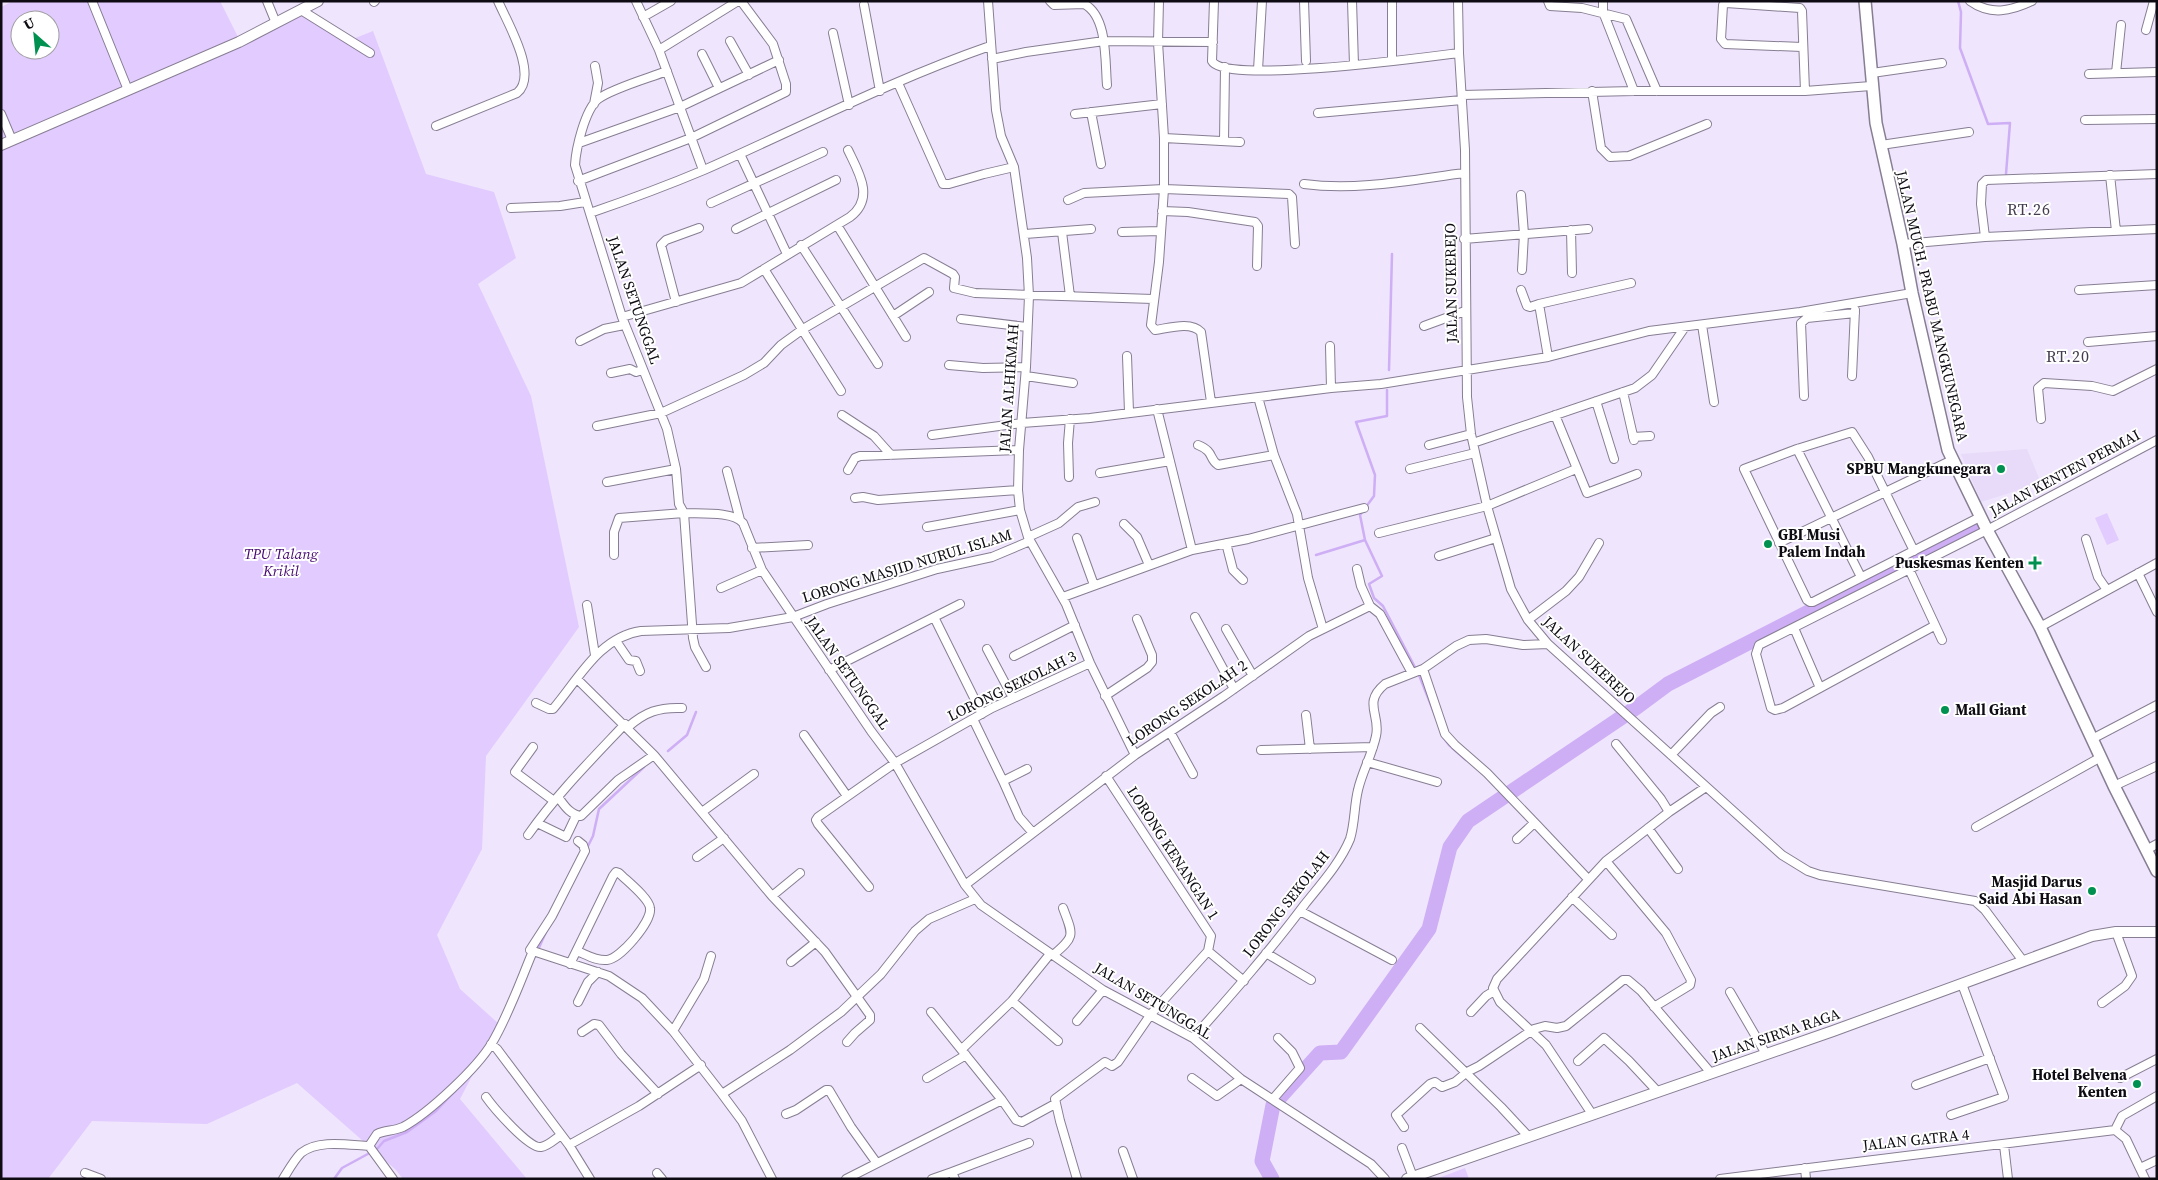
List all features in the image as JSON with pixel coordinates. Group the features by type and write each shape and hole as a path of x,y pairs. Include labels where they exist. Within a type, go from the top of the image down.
{"main road":[{"name":"JALAN MUCH. PRABU MANGKUNEGARA","path":"1865,1 1872,73 1871,86 1880,145 1903,244 1912,293 1932,374 1940,419 1952,460 1980,517 2040,628 2114,786 2157,871"}],"street":[{"path":"92,1 128,90"},
{"path":"268,1 276,23"},
{"path":"1,145 239,42 318,1"},
{"path":"436,126 517,93 522,87 525,76 524,63 498,1"},
{"path":"636,1 659,50 703,170"},
{"path":"643,17 671,1"},
{"path":"578,181 691,138 784,93 786,87 779,60 770,39 740,1 659,50"},
{"name":"JALAN ALHIKMAH","path":"988,1 990,46 998,126 1014,168 1025,234 1029,296 1026,371 1019,450 1018,490 1020,510 1029,539 1062,596 1105,696 1135,755"},
{"path":"1050,1 1054,4 1079,3 1088,6 1099,23 1104,41 1107,85"},
{"path":"1159,1 1158,42 1164,138 1164,189 1159,262 1151,325 1154,330 1190,326 1198,328 1202,334 1211,402"},
{"path":"1214,1 1212,63 1218,66 1258,70 1304,70 1459,53"},
{"path":"1258,70 1262,1"},
{"path":"1304,1 1306,60"},
{"path":"1352,1 1354,64"},
{"path":"1392,1 1392,61"},
{"name":"JALAN SUKEREJO","path":"1458,1 1464,172 1465,311 1472,438 1487,506 1511,589 1528,620 1548,644 1782,855 1808,871 1820,874 1975,901 1985,910 2023,961"},
{"path":"1548,1 1550,6 1603,12 1628,21 1657,91"},
{"path":"1603,1 1603,12 1634,90"},
{"path":"1970,1 1981,8 1996,11 2012,10 2032,1"},
{"path":"2146,30 2154,1"},
{"path":"1802,47 1724,44 1722,40 1723,5 1726,3 1800,8 1805,91"},
{"path":"864,5 880,90"},
{"path":"300,10 370,53"},
{"path":"2116,73 2121,25"},
{"path":"834,33 849,104"},
{"path":"730,41 749,74"},
{"path":"992,60 1034,51 1104,41 1213,42"},
{"path":"590,213 703,170 880,90 990,46"},
{"path":"702,54 719,88"},
{"path":"579,143 680,107 779,60"},
{"path":"1872,73 1942,63"},
{"name":"JALAN SETUNGGAL","path":"595,66 598,83 594,104 579,143 575,165 578,181 590,213 623,321 670,438 676,469 679,504 684,513 695,647 706,667"},
{"path":"1224,141 1225,67"},
{"path":"594,104 609,94 667,71"},
{"path":"2089,74 2157,72"},
{"path":"898,83 943,184 1014,168"},
{"path":"1318,113 1462,98 1592,91 1805,91 1871,86"},
{"path":"1592,91 1602,148 1610,157 1629,156 1707,124"},
{"path":"1075,114 1162,104"},
{"path":"1091,112 1101,164"},
{"path":"1,114 12,140"},
{"path":"2085,120 2157,119"},
{"path":"1880,145 1969,132"},
{"path":"1164,138 1240,142"},
{"path":"580,341 623,321 676,302 742,283 855,213 862,200 863,183 848,150"},
{"path":"711,203 824,152"},
{"path":"740,154 787,254"},
{"path":"1304,184 1333,188 1383,184 1464,172"},
{"path":"1985,237 1981,204 1984,181 2157,174"},
{"path":"2110,175 2116,231"},
{"path":"736,229 836,180"},
{"path":"1068,200 1084,193 1164,189 1290,195 1292,197 1295,244"},
{"path":"1522,195 1524,234 1522,270"},
{"path":"511,208 556,206 585,202"},
{"path":"1162,210 1255,222 1258,226 1257,266"},
{"path":"837,225 906,338"},
{"path":"676,302 661,245 666,240 699,228"},
{"path":"1025,234 1092,229"},
{"path":"1464,239 1588,229"},
{"path":"1903,244 1985,237 2157,229"},
{"path":"1571,230 1572,273"},
{"path":"1122,232 1160,231"},
{"path":"1062,232 1070,296"},
{"path":"801,245 878,364"},
{"path":"597,426 661,413 744,374 764,362 780,345 804,329 925,258 953,274 956,278 953,286 957,289 976,293 1153,300"},
{"path":"764,269 804,329 841,391"},
{"path":"1521,290 1527,306 1530,307 1631,283"},
{"path":"2079,290 2157,284"},
{"path":"893,316 929,292"},
{"path":"932,436 1022,423 1381,384 1548,357 1632,334 1855,303 1912,293"},
{"path":"1852,376 1855,303"},
{"path":"1539,304 1548,357"},
{"path":"1424,326 1465,311"},
{"path":"1804,396 1801,323 1807,318 1855,313"},
{"path":"961,319 1028,328"},
{"path":"1702,325 1714,402"},
{"path":"1429,445 1472,438 1555,415 1636,388 1649,379 1685,327"},
{"path":"2088,342 2157,336"},
{"path":"1330,346 1332,388"},
{"path":"1127,356 1129,412"},
{"path":"949,365 1026,371 1073,383"},
{"path":"611,373 630,368 636,372 642,370"},
{"path":"2041,419 2038,388 2044,382 2092,386 2113,391 2157,370"},
{"path":"1623,392 1634,439 1650,436"},
{"path":"1258,397 1274,455 1294,504 1308,578 1323,628"},
{"path":"1596,401 1614,459"},
{"path":"1158,409 1192,550"},
{"path":"842,415 874,436 891,455"},
{"path":"1555,415 1588,494 1637,474"},
{"path":"1069,477 1070,419"},
{"path":"1914,551 1864,449 1852,432 1797,448 1744,468 1807,600 1810,602 1914,551 1980,517"},
{"name":"JALAN KENTEN PERMAI","path":"1820,688 1783,708 1775,710 1771,708 1756,654 1758,648 1763,643 1987,530 2157,440"},
{"path":"1198,445 1208,450 1218,465 1274,455"},
{"path":"1797,448 1861,577"},
{"path":"848,470 856,457 1019,450"},
{"path":"1410,469 1475,453"},
{"path":"1779,542 1886,493 1952,460"},
{"path":"1100,473 1170,461"},
{"path":"606,482 676,469"},
{"path":"1379,532 1487,506 1576,469"},
{"name":"JALAN SETUNGGAL","path":"727,471 740,520 745,527 762,570 793,618 895,763 965,885 975,899 988,912 1103,990 1193,1038 1242,1079 1372,1164 1386,1179"},
{"path":"855,498 863,497 878,500 1018,490"},
{"name":"LORONG MASJID NURUL ISLAM","path":"536,703 553,709 595,655 629,634 641,631 693,630 744,626 793,618 827,604 937,569 992,557 1058,523 1078,507 1095,502"},
{"path":"1062,596 1192,550 1364,508"},
{"path":"927,527 1020,510"},
{"path":"614,555 614,532 619,518 684,513 728,516 740,520"},
{"path":"1124,524 1137,537 1150,565"},
{"path":"1077,538 1094,585"},
{"path":"1439,556 1496,538"},
{"path":"2086,539 2098,576 2107,590"},
{"path":"1226,543 1233,570 1243,580"},
{"path":"1528,620 1566,591 1579,577 1599,543"},
{"path":"752,548 808,545"},
{"path":"2040,628 2157,562"},
{"path":"1357,569 1361,586 1370,606 1380,614 1417,671 1445,734 1505,791 1588,879"},
{"path":"1909,569 1942,640"},
{"path":"721,588 762,570"},
{"path":"2138,573 2157,612"},
{"path":"829,670 960,604"},
{"path":"588,605 595,655"},
{"name":"LORONG SEKOLAH 2","path":"965,885 1135,755 1296,645 1323,628 1370,606"},
{"path":"934,617 982,714"},
{"path":"1195,617 1234,689"},
{"path":"1105,696 1147,668 1152,662 1152,655 1136,619"},
{"path":"1014,656 1075,625"},
{"path":"1794,628 1820,688 1934,626"},
{"path":"1226,629 1253,676"},
{"name":"LORONG SEKOLAH","path":"1193,1038 1266,954 1330,873 1345,849 1350,836 1359,786 1377,734 1372,705 1375,695 1385,684 1417,671 1456,646 1469,640 1548,644"},
{"path":"616,641 629,660 636,661 640,671"},
{"path":"987,649 1013,698"},
{"name":"LORONG SEKOLAH 3","path":"869,887 816,821 818,817 895,763 1013,698 1090,663"},
{"path":"577,679 654,755 772,896 825,952 870,1018 847,1042"},
{"path":"2092,739 2157,705"},
{"path":"1671,755 1711,713 1720,707"},
{"path":"528,835 556,799 626,726 650,711 661,708 682,708"},
{"path":"1306,715 1310,749"},
{"path":"973,719 1019,817 1032,833"},
{"path":"1170,732 1193,774"},
{"path":"804,735 847,796"},
{"path":"1616,744 1661,799 1669,812"},
{"path":"534,747 515,772 556,799 576,816 585,815 618,780 654,755"},
{"path":"1261,750 1373,747"},
{"path":"1976,827 2101,757"},
{"path":"1367,762 1438,782"},
{"path":"2114,786 2157,766"},
{"path":"1003,781 1027,769"},
{"path":"702,812 754,774"},
{"name":"LORONG KENANGAN 1","path":"1106,776 1211,936 1208,951"},
{"path":"1592,1114 1546,1045 1500,1002 1494,991 1497,979 1588,879 1606,862 1669,812 1706,786"},
{"path":"537,823 566,837 576,816"},
{"path":"1517,839 1532,825 1536,824"},
{"path":"1648,828 1678,868"},
{"path":"697,858 724,838"},
{"path":"578,841 583,844 585,851 552,916 530,950 598,972 619,982 642,998 673,1031 742,1121 772,1179"},
{"path":"2146,850 2157,844"},
{"path":"1606,862 1666,933 1692,980 1690,985 1654,1007"},
{"path":"570,964 616,872 647,901 650,911 645,924 624,949 611,960 601,960 577,951"},
{"path":"772,896 800,873"},
{"path":"1572,897 1612,935"},
{"path":"722,1094 790,1050 830,1020 885,971 921,925 938,914 975,899"},
{"path":"928,1078 964,1052 1052,955 1067,944 1071,938 1071,932 1063,908"},
{"path":"1300,911 1392,960"},
{"path":"2102,1003 2125,986 2132,976 2116,932"},
{"name":"JALAN SIRNA RAGA","path":"1410,1178 1766,1054 2092,936 2116,932 2157,932"},
{"path":"791,962 816,942"},
{"path":"1077,1179 1055,1104 1056,1098 1104,1063 1113,1066 1118,1062 1151,1014 1208,951 1244,981"},
{"path":"372,1150 377,1134 400,1128 440,1098 493,1046 536,953"},
{"path":"1266,954 1311,980"},
{"path":"673,1031 704,979 710,956"},
{"path":"578,1002 588,982 598,972"},
{"path":"1404,1128 1396,1115 1430,1084 1434,1082 1442,1087 1455,1082 1466,1072 1479,1066 1531,1031 1545,1026 1557,1028 1566,1026 1623,980 1628,980 1654,1007 1711,1073"},
{"path":"1951,1115 2004,1097 1962,984"},
{"path":"1077,1021 1103,990"},
{"path":"1471,1012 1486,996 1494,991"},
{"path":"1730,992 1766,1054"},
{"path":"1012,1001 1058,1041"},
{"path":"931,1012 1016,1120 1020,1122 1055,1104"},
{"path":"582,1032 594,1024 600,1025 622,1054 658,1094"},
{"path":"1420,1028 1528,1136"},
{"path":"1275,1101 1300,1068 1292,1052 1278,1038"},
{"path":"1578,1061 1604,1038 1658,1092"},
{"path":"493,1046 569,1145 590,1179"},
{"path":"1916,1085 1990,1058"},
{"path":"2120,1078 2157,1059"},
{"path":"569,1145 658,1094 700,1065"},
{"path":"1192,1078 1216,1096 1242,1079"},
{"path":"786,1114 829,1090 876,1162"},
{"path":"2145,1179 2126,1139 2117,1132 2122,1116 2157,1096"},
{"path":"486,1097 508,1124 535,1146 543,1147 561,1135"},
{"path":"846,1179 876,1162 1002,1100"},
{"name":"JALAN GATRA 4","path":"1720,1179 1905,1154 2117,1132"},
{"path":"932,1179 954,1176 1029,1143"},
{"path":"283,1179 300,1154 311,1147 340,1144 372,1150 393,1179"},
{"path":"2004,1145 2008,1179"},
{"path":"1402,1148 1410,1178"},
{"path":"1123,1151 1133,1179"},
{"path":"2140,1168 2157,1160"},
{"path":"1805,1168 1806,1179"},
{"path":"85,1173 101,1179"}],"shaded area":[{"name":"SPBU Mangkunegara","path":"2027,449 2041,483 1981,502 1961,454"}],"green space":[{"name":"TPU Talang Krikil","path":"13,1 220,1 239,39 301,15 348,41 373,31 426,174 494,192 516,258 478,284 531,396 579,627 486,756 482,849 437,935 460,989 499,1024 460,1099 527,1179 403,1179 396,1170 297,1083 207,1124 92,1121 48,1179 1,1179 1,7"},
{"path":"2107,513 2119,540 2107,545 2095,518"},
{"path":"1465,1168 1469,1179 1436,1179"}],"waterway":[{"path":"1958,1 1961,12 1960,48 1988,124 2010,123 2006,174"},
{"path":"1389,370 1392,254"},
{"path":"1387,390 1387,416 1356,422 1375,475 1374,496 1360,515 1365,540 1382,576 1369,584 1374,598 1383,606 1419,675 1436,718"},
{"path":"1272,1179 1262,1161 1273,1105 1320,1053 1341,1052 1429,929 1450,847 1468,821 1668,684 1982,523"},
{"path":"1316,555 1365,540"},
{"path":"668,751 687,735 696,712"},
{"path":"1443,737 1466,760"},
{"path":"587,848 593,836 599,809 644,767"},
{"path":"537,952 546,932"},
{"path":"334,1179 342,1168 377,1149 384,1141 407,1132 436,1111 455,1091"}],"place":[{"name":"SPBU Mangkunegara","path":"2001,469"},
{"name":"GBI Musi Palem Indah","path":"1768,544"},
{"name":"Puskesmas Kenten","path":"2035,563"},
{"name":"Mall Giant","path":"1945,710"},
{"name":"Masjid Darus Said Abi Hasan","path":"2092,891"},
{"name":"Hotel Belvena Kenten","path":"2137,1084"}],"district":[{"name":"RT.26","path":"2029,209"},
{"name":"RT.20","path":"2068,356"}]}
